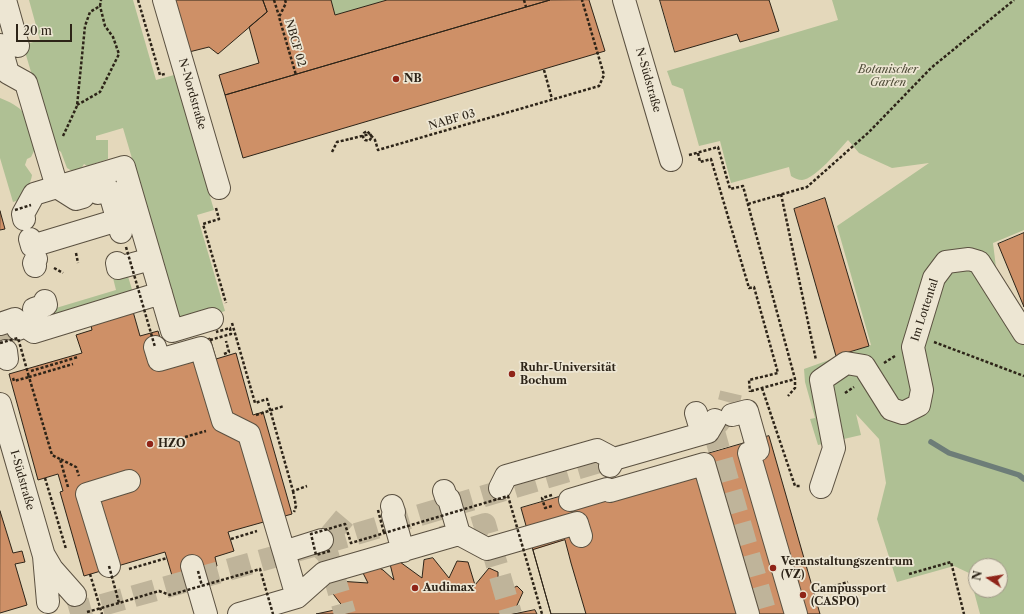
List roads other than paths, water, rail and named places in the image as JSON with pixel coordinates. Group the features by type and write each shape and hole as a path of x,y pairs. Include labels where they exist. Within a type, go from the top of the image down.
{"street":[{"path":"5,0 16,60 53,155 57,187"},
{"name":"N-Nordstraße","path":"164,0 217,196"},
{"name":"N-Südstraße","path":"624,0 671,160"},
{"path":"114,238 33,238 23,214 34,194 124,167 161,293 162,339 159,360 217,331"},
{"path":"57,187 76,199 109,190 118,268 151,259"},
{"name":"Im Lottental","path":"821,487 834,448 821,380 846,364 864,366 871,374 891,409 904,413 919,405 922,390 913,347 934,278 946,262 969,260 979,262 1024,333"},
{"path":"11,340 161,293"},
{"path":"11,340 34,309 46,306 45,301"},
{"path":"162,339 217,331"},
{"path":"217,331 223,421 249,434 284,552 279,608"},
{"name":"I-Südstraße","path":"0,404 44,556 48,602"},
{"path":"500,488 506,476 597,450 612,462 747,411 758,450 749,453 796,614"},
{"path":"239,614 279,608 324,573 459,534 488,549 579,529 565,502 607,489 610,491 704,464 748,614"},
{"path":"107,570 78,483 129,481"},
{"path":"444,490 446,497 449,499 459,534"},
{"path":"385,508 394,512 393,515 403,551"},
{"path":"284,552 323,545 324,573"},
{"name":"I-Südstraße","path":"44,556 77,604"},
{"path":"195,569 206,614"}],"waterway":[{"path":"931,442 949,453 1019,475 1024,479"}],"tunnel":[{"path":"1,335 6,351"},
{"path":"711,429 722,418 727,408 731,393"},
{"path":"713,428 766,614"},
{"path":"70,614 349,536 626,454"},
{"path":"329,519 349,536"},
{"path":"442,537 485,524 511,614"},
{"path":"317,544 328,555 345,614"}],"place":[{"name":"NB","path":"396,79"},
{"name":"Ruhr-Universität Bochum","path":"512,374"},
{"name":"HZO","path":"150,444"},
{"name":"Veranstaltungszentrum (VZ)","path":"773,568"},
{"name":"Audimax","path":"415,588"},
{"name":"Campussport (CASPO)","path":"803,595"}],"park label":[{"name":"Botanischer Garten","path":"888,76"}]}
